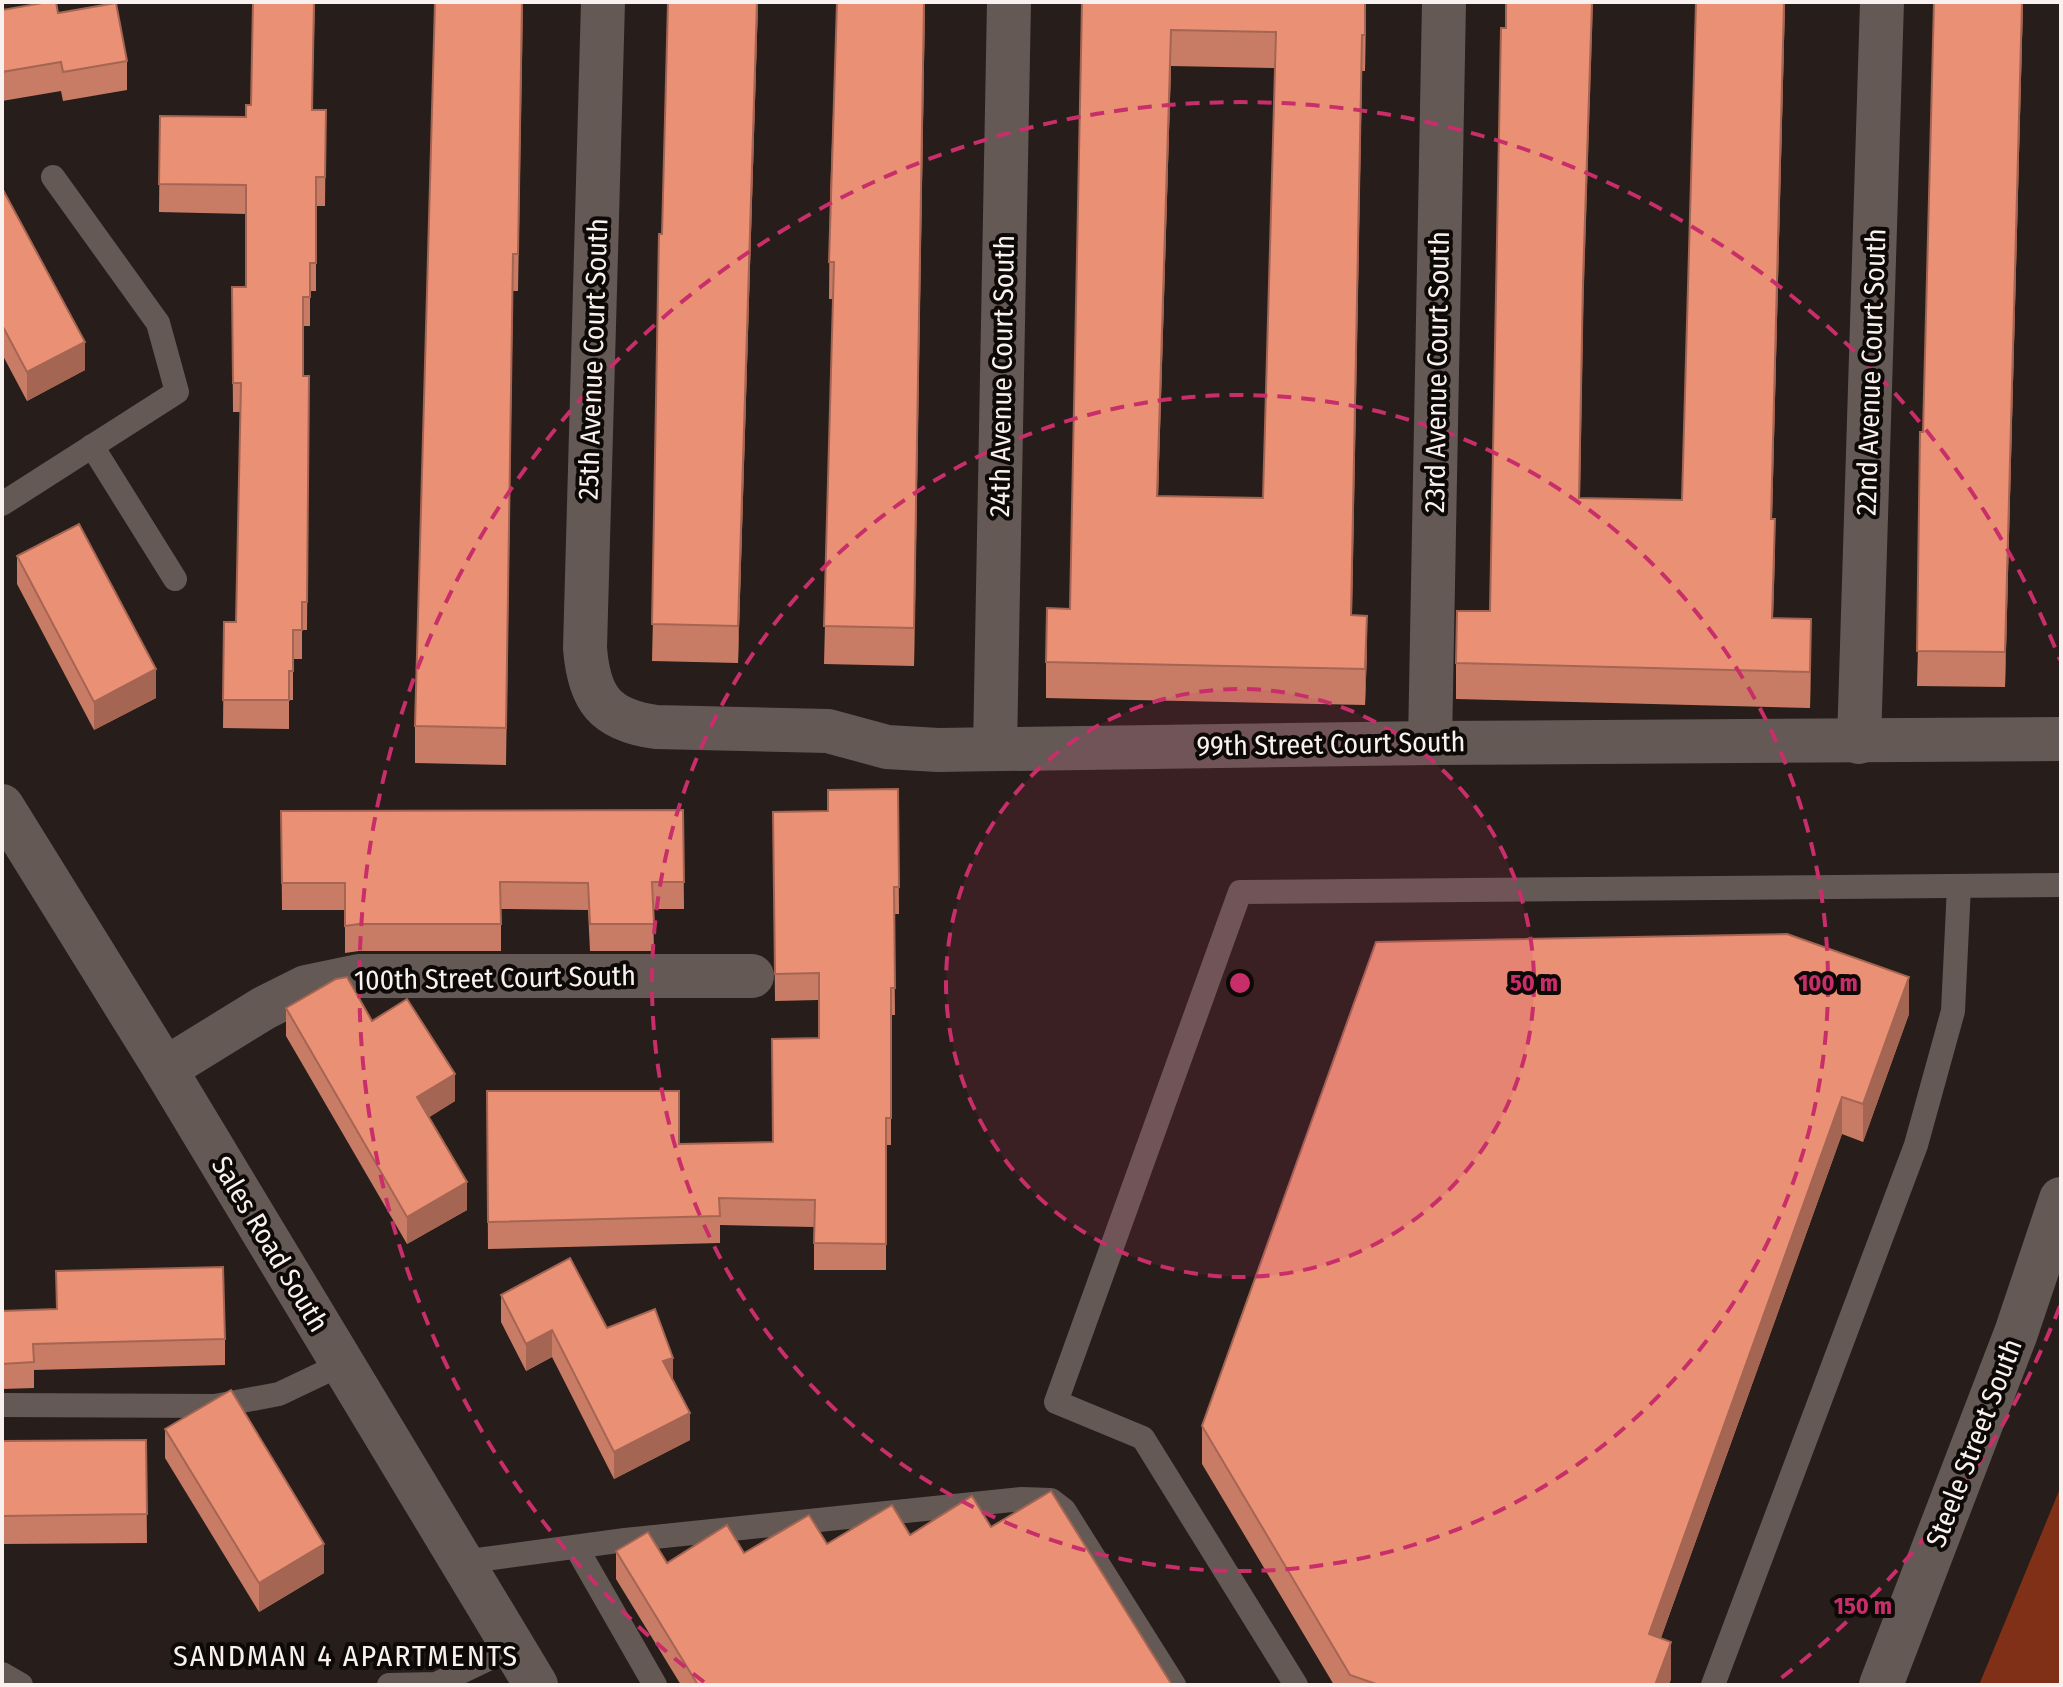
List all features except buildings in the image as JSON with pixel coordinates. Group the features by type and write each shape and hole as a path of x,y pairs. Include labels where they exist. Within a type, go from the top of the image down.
{"street":[{"name":"25th Avenue Court South","path":"603,2 585,648 591,686 607,710"},
{"name":"24th Avenue Court South","path":"995,749 1009,2"},
{"name":"23rd Avenue Court South","path":"1430,743 1444,2"},
{"name":"22nd Avenue Court South","path":"1859,742 1882,2"},
{"name":"99th Street Court South","path":"607,710 633,724 656,727 828,731 887,747 938,750 2061,739"},
{"name":"Sales Road South","path":"2,806 165,1069 536,1685"},
{"name":"100th Street Court South","path":"165,1069 264,1008 306,987 359,976 752,976"},
{"name":"Steele Street South","path":"1881,1685 2016,1333 2061,1199"}],"lane":[{"path":"2,504 177,392 158,323 53,177"},
{"path":"92,446 175,579"},
{"path":"1296,1685 1143,1438 1056,1402 1240,892 2061,885"},
{"path":"1713,1685 1916,1145 1953,1011 1959,886"},
{"path":"2,1405 215,1406 279,1394 342,1364"},
{"path":"462,1562 1022,1499 1051,1500 1064,1510 1174,1685"},
{"path":"576,1547 655,1685"},
{"path":"389,1685 436,1684 513,1647"},
{"path":"2,1674 21,1685"}],"shaded area":[{"path":"2061,1486 2061,1685 1979,1685"}],"district":[{"name":"SANDMAN 4 APARTMENTS","path":"346,1656"}]}
